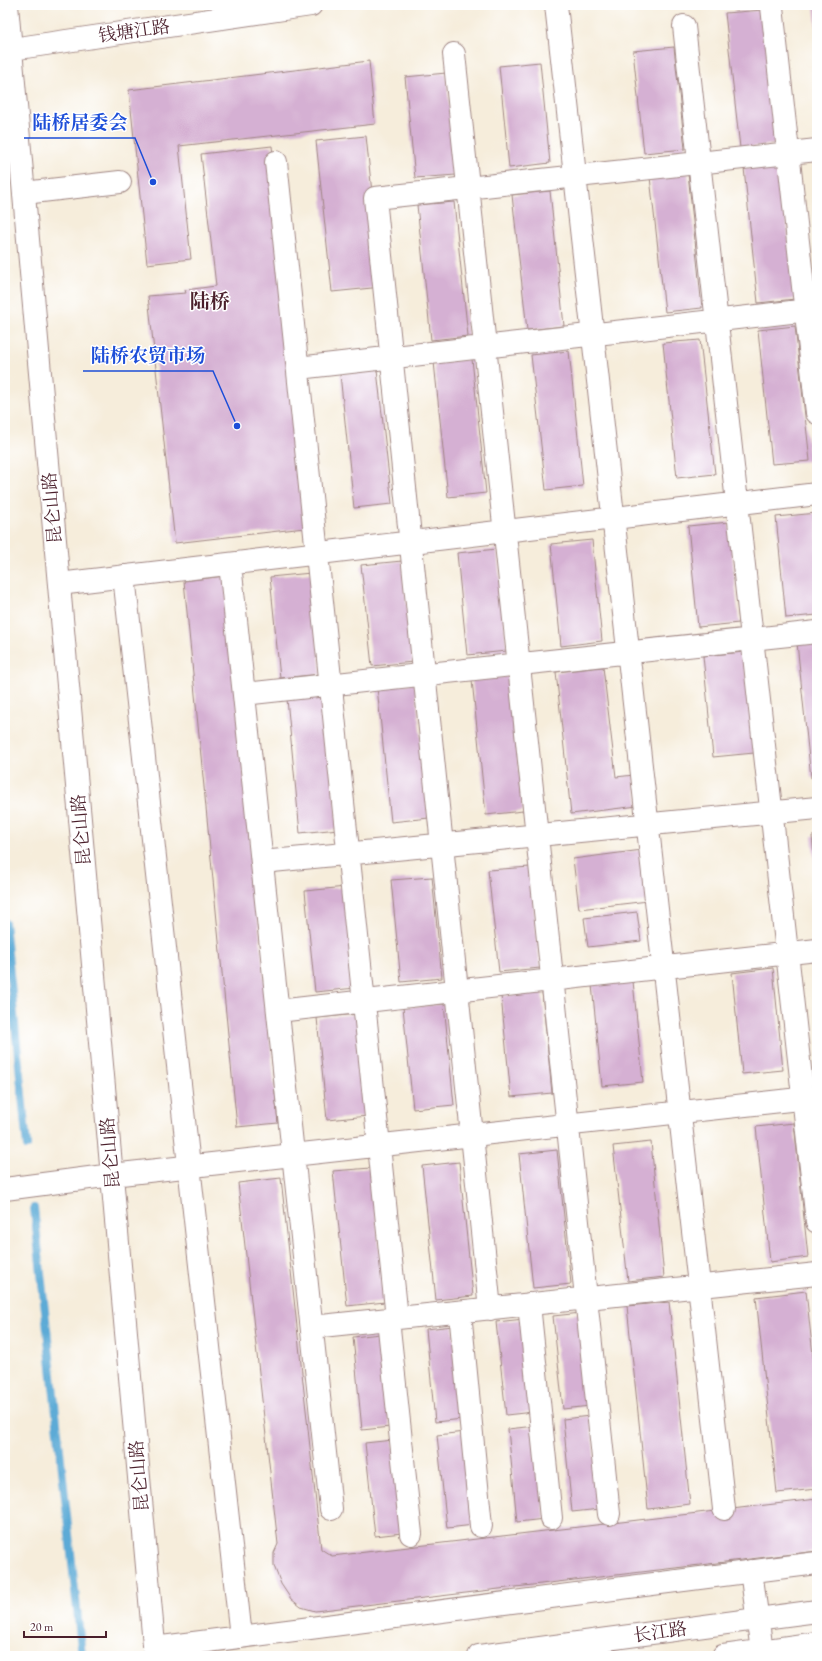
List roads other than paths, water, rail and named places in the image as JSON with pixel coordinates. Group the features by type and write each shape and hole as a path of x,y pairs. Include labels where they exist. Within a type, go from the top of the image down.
{"street":[{"name":"昆仑山路","path":"7,5 8,49 24,193 155,1652"},
{"name":"钱塘江路","path":"8,49 311,5"},
{"path":"556,5 724,1509"},
{"path":"772,7 788,153 811,310 817,413"},
{"path":"684,26 787,953 810,1098 817,1222"},
{"path":"454,54 609,1514"},
{"path":"490,1309 375,198 817,150"},
{"path":"276,162 379,1145 411,1534"},
{"path":"24,193 120,182"},
{"path":"298,368 811,310"},
{"path":"59,584 817,494"},
{"path":"230,564 331,1509"},
{"path":"124,576 241,1637"},
{"path":"244,694 817,632"},
{"path":"262,862 817,808"},
{"path":"278,1010 817,950"},
{"path":"5,1189 190,1166 810,1098"},
{"path":"312,1327 817,1274"},
{"path":"529,1304 551,1518"},
{"path":"460,1312 481,1526"},
{"path":"155,1652 241,1637 817,1562"},
{"path":"751,1571 758,1619 772,1652"},
{"name":"长江路","path":"479,1656 817,1611"},
{"path":"723,1656 772,1652 817,1643"}],"waterway":[{"path":"5,923 27,1146"},
{"path":"34,1208 82,1656"}],"place":[{"name":"陆桥居委会","path":"153,182"},
{"name":"陆桥农贸市场","path":"237,426"}],"district":[{"name":"陆桥","path":"210,301"}]}
